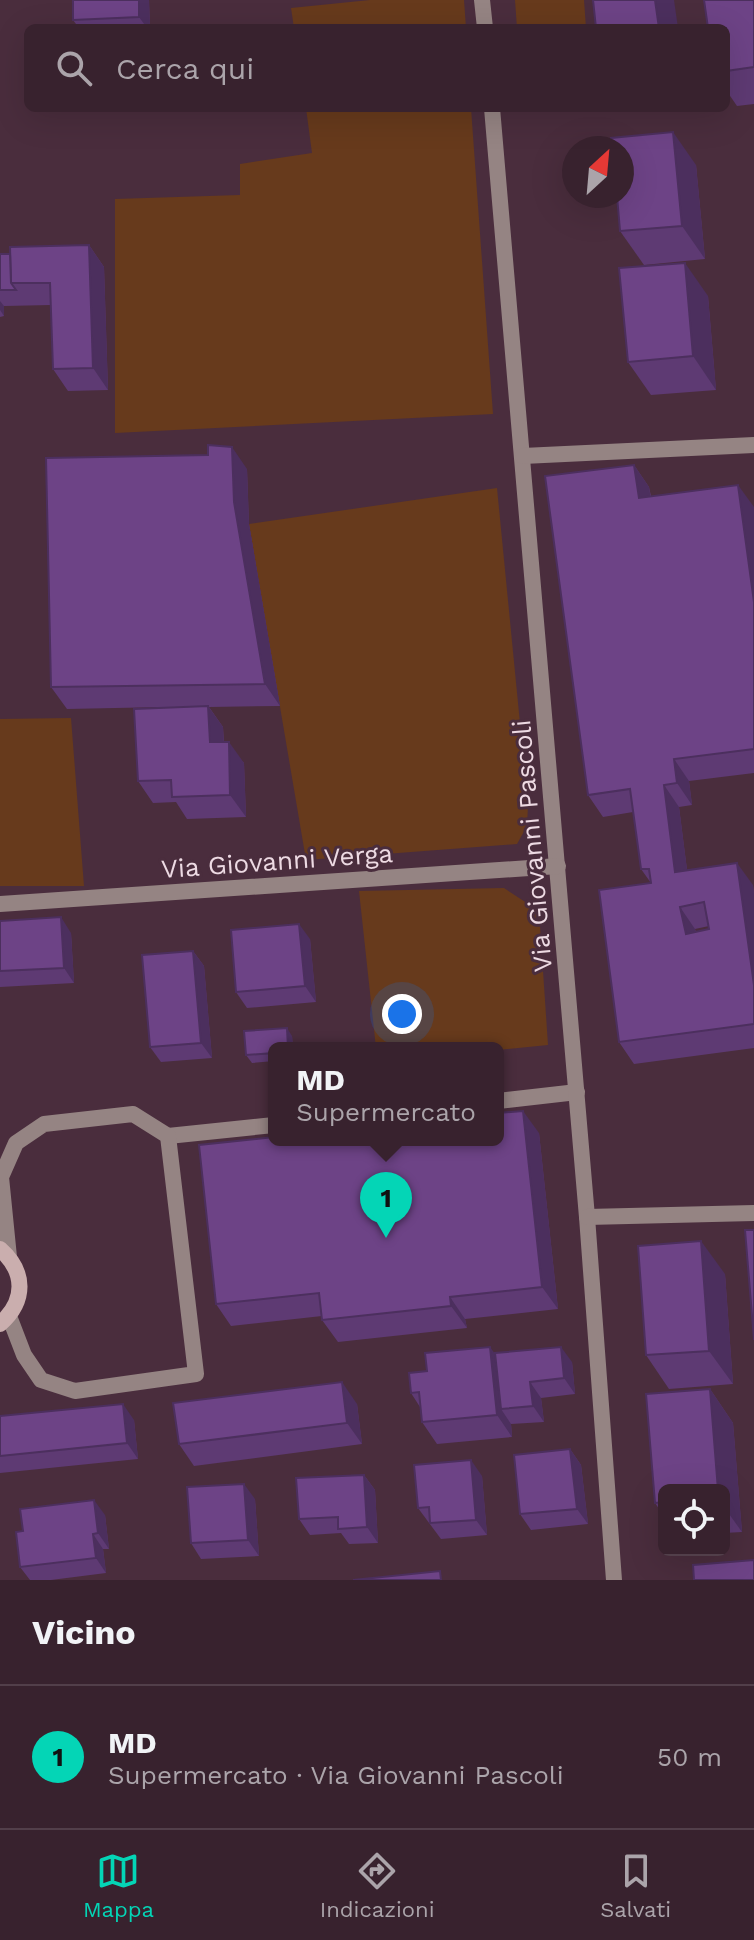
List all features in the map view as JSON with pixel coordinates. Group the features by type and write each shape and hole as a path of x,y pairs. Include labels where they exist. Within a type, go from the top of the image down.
{"main road":[{"path":"4,1253 16,1268 19,1293 16,1305 4,1320"}],"street":[{"path":"482,0 485,24"},
{"name":"Via Giovanni Pascoli","path":"492,112 577,1092 614,1580"},
{"path":"523,456 754,445"},
{"name":"Via Giovanni Verga","path":"0,904 558,866"},
{"path":"504,1100 577,1092"},
{"path":"4,1253 1,1177 16,1143 44,1124 133,1114 168,1136 268,1126"},
{"path":"4,1320 41,1380 75,1391 196,1374 168,1136"},
{"path":"587,1217 754,1213"}],"shaded area":[{"path":"370,0 464,0 466,24 293,24 291,8"},
{"path":"515,0 584,0 586,24 517,24"},
{"path":"307,112 471,112 493,414 115,433 115,199 240,195 240,164 312,153"},
{"path":"497,488 528,805 527,826 517,844 306,860 249,524"},
{"path":"71,718 84,886 0,886 0,719"},
{"path":"504,888 539,911 548,1045 504,1049 504,1042 375,1042 359,891"}],"building":[{"path":"73,0 139,0 139,17 73,20"},
{"path":"593,0 655,0 658,24 596,24"},
{"path":"704,0 754,0 754,67 730,70 730,24 707,24"},
{"path":"673,132 682,226 620,231 618,208 634,208 632,136"},
{"path":"89,245 93,368 53,369 50,283 11,283 10,247"},
{"path":"0,254 10,254 11,283 16,290 0,290"},
{"path":"685,263 693,356 628,362 619,268"},
{"path":"208,445 232,447 234,502 265,684 51,687 46,458 208,455"},
{"path":"634,465 639,498 738,485 754,602 754,749 674,759 677,783 664,785 675,872 737,863 754,985 754,1024 619,1042 599,890 651,883 649,869 641,869 630,789 588,795 545,476","holes":["704,902 709,929 686,934 680,907"]},
{"path":"208,706 210,742 229,742 230,795 172,797 171,780 138,781 134,709"},
{"path":"61,917 64,968 0,971 0,921"},
{"path":"299,924 305,986 236,992 231,930"},
{"path":"193,951 201,1043 150,1047 142,955"},
{"path":"287,1028 288,1042 268,1042 268,1053 246,1055 244,1031"},
{"path":"523,1111 542,1287 450,1297 451,1306 322,1320 319,1293 216,1304 199,1145 268,1138 268,1146 504,1146 504,1113"},
{"path":"745,1230 754,1230 754,1340"},
{"path":"701,1241 709,1351 646,1355 638,1246"},
{"path":"490,1347 497,1415 422,1422 419,1392 411,1393 409,1373 427,1371 425,1353"},
{"path":"561,1347 564,1378 530,1382 533,1406 501,1409 495,1353"},
{"path":"342,1382 347,1423 179,1444 173,1403"},
{"path":"710,1389 718,1484 658,1484 658,1503 655,1503 646,1394"},
{"path":"123,1404 127,1443 0,1456 0,1416"},
{"path":"570,1449 577,1509 520,1514 514,1455"},
{"path":"471,1460 476,1520 430,1523 429,1507 418,1508 414,1465"},
{"path":"364,1475 367,1527 338,1529 338,1517 299,1519 296,1478"},
{"path":"244,1484 248,1540 191,1543 187,1487"},
{"path":"94,1500 98,1533 93,1534 96,1558 20,1567 16,1532 23,1531 20,1509"},
{"path":"754,1560 754,1580 694,1580 693,1565"},
{"path":"440,1571 441,1580 353,1580"}],"place":[{"name":"MD","path":"386,1238"}]}
